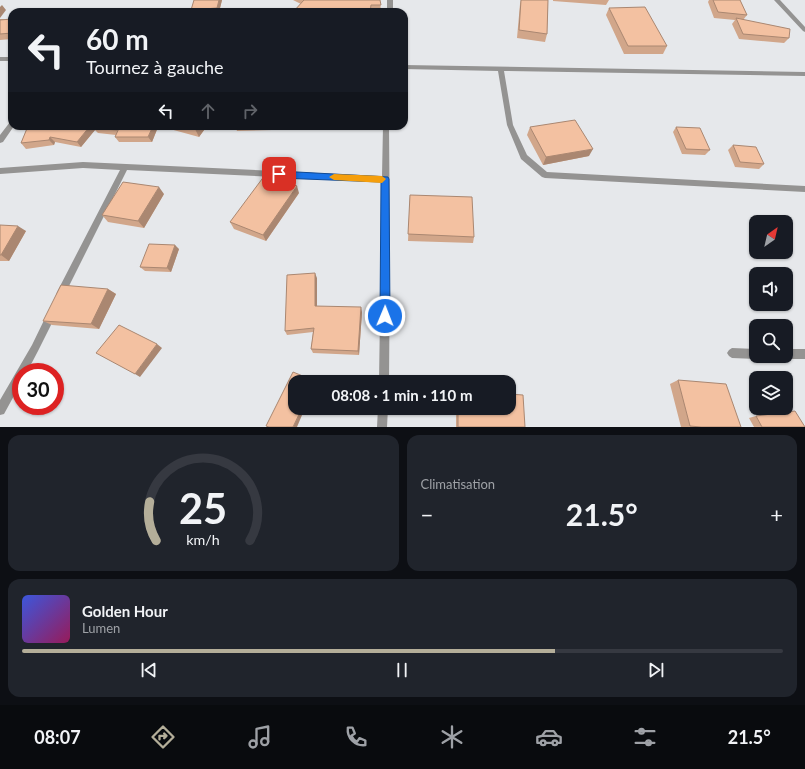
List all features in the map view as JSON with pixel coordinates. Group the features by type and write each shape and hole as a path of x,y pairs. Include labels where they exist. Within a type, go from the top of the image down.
{"street":[{"path":"777,0 805,30"},
{"path":"408,67 805,74"},
{"path":"502,68 510,125 524,157 545,175 805,189"},
{"path":"0,140 8,129"},
{"path":"384,375 386,130"},
{"path":"0,171 83,165 385,179"},
{"path":"26,363 125,167"},
{"path":"732,353 749,354"},
{"path":"793,354 805,354"},
{"path":"0,410 12,388"},
{"path":"382,427 383,415"}],"building":[{"path":"194,0 219,0 217,8 192,8"},
{"path":"304,0 380,0 381,5 371,5 371,8 297,8"},
{"path":"521,0 548,0 547,34 519,30"},
{"path":"713,0 740,0 747,15 718,12"},
{"path":"645,7 667,46 628,46 609,8"},
{"path":"736,18 790,29 789,38 743,34"},
{"path":"8,19 8,33 0,34 0,20"},
{"path":"575,120 593,149 546,157 530,127"},
{"path":"676,127 700,128 710,150 686,149"},
{"path":"26,130 87,130 77,142 50,137 49,140 21,143"},
{"path":"118,130 151,130 148,137 115,137"},
{"path":"733,145 756,147 764,164 740,162"},
{"path":"265,175 297,186 263,235 230,222"},
{"path":"123,182 159,187 138,221 102,215"},
{"path":"410,195 472,197 474,237 408,234"},
{"path":"0,225 18,226 1,255 0,255"},
{"path":"149,244 175,245 167,268 140,267"},
{"path":"315,273 315,306 361,307 358,351 311,349 314,328 285,331 287,275"},
{"path":"61,285 108,289 91,324 43,321"},
{"path":"119,325 157,344 135,374 96,353"},
{"path":"293,372 300,375 292,375"},
{"path":"678,380 726,384 741,427 690,426"},
{"path":"288,382 288,415 299,415 293,427 266,426"},
{"path":"516,394 523,395 525,427 458,427 458,415 516,415"},
{"path":"793,411 795,411 805,427 762,427 756,416 793,415"}],"slow traffic":[{"path":"334,177 382,179"}],"route":[{"path":"279,174 385,179 385,316"}]}
